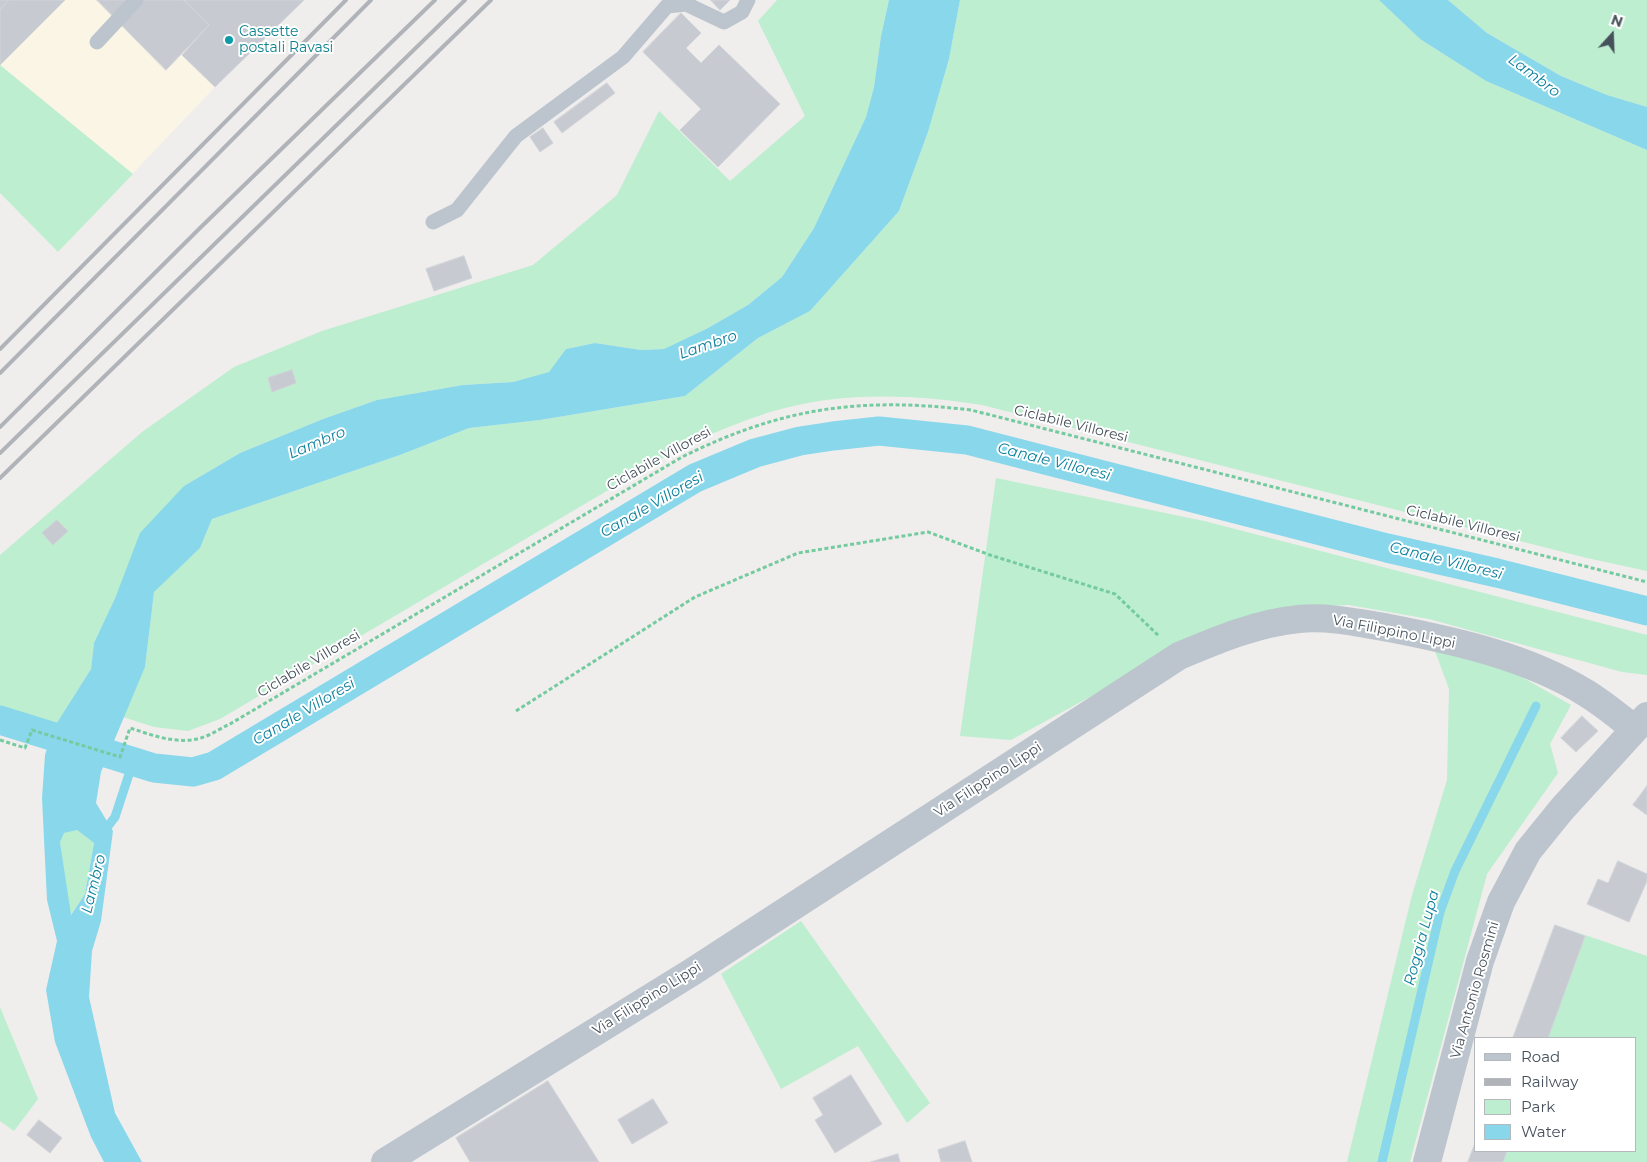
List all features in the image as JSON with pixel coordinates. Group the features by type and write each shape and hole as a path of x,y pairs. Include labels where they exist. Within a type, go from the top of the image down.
{"street":[{"name":"Via Filippino Lippi","path":"384,1162 692,972 1179,656 1235,633 1298,619 1341,620 1423,635 1483,650 1537,669 1641,723"},
{"name":"Via Antonio Rosmini","path":"1427,1162 1480,961 1501,902 1528,851 1562,809 1641,723"}],"lane":[{"path":"97,42 136,0"},
{"path":"433,222 457,210 516,136 623,57 667,6 686,4 724,22 742,12 748,0"}],"path":[{"name":"Ciclabile Villoresi","path":"0,740 25,748 32,730 120,757 130,728 161,738 181,740 201,738 230,724 682,456 725,436 777,419 811,410 845,406 882,403 925,404 971,410 1647,582"},
{"path":"516,711 695,597 798,553 928,532 990,555 1115,594 1179,656"}],"shaded area":[{"path":"9,0 304,0 215,87 58,252 0,193 0,10"}],"green space":[{"path":"777,0 889,0 881,36 874,87 866,117 814,228 782,277 748,305 708,328 664,349 641,350 595,343 566,349 550,372 513,382 463,385 377,400 323,419 240,453 184,486 116,596 94,643 91,669 53,729 0,712 0,555 142,432 234,367 322,331 533,265 617,195 659,111 730,181 805,116 758,21"},
{"path":"960,0 1379,0 1420,39 1486,81 1647,150 1647,571 1587,558 982,405 929,398 876,396 822,400 770,412 678,449 220,719 188,731 154,727 123,717 145,667 154,591 200,548 212,519 400,455 469,428 540,420 685,396 758,338 810,311 899,211 928,132 949,59"},
{"path":"1448,0 1647,0 1647,107 1607,95 1561,76 1487,33"},
{"path":"0,65 133,174 58,252 0,193"},
{"path":"996,478 1204,521 1647,635 1647,675 1622,672 1429,619 1349,605 1293,607 1141,669 1011,740 960,736"},
{"path":"1435,651 1511,671 1571,705 1550,744 1558,773 1487,874 1410,1162 1347,1162 1412,895 1447,780 1449,689"},
{"path":"77,830 94,843 85,894 70,916 60,842 63,833"},
{"path":"801,921 930,1103 907,1123 858,1046 781,1089 721,974"},
{"path":"1555,925 1647,956 1647,1162 1468,1162 1474,1146 1474,1152 1637,1152 1637,1037 1513,1037"},
{"path":"0,1007 38,1099 14,1131 0,1121"}],"water":[{"name":"Lambro","path":"889,0 960,0 949,59 928,132 899,211 810,311 758,338 685,396 540,420 469,428 400,455 212,519 200,548 154,592 145,667 101,772 96,803 113,831 101,921 92,951 89,997 115,1113 142,1162 104,1162 91,1137 55,1042 46,990 57,941 47,900 42,798 45,755 53,729 91,669 94,643 116,596 140,533 184,486 240,453 323,419 377,400 463,385 513,382 549,372 566,349 595,343 641,350 664,349 708,328 748,305 782,277 814,228 866,117 874,87 881,36","holes":["77,830 94,843 85,894 71,915 60,842 64,833"]},
{"name":"Lambro","path":"1379,0 1448,0 1487,33 1561,76 1607,95 1647,107 1647,150 1486,81 1420,39"}],"building":[{"path":"0,0 9,0 0,10"},
{"path":"9,0 65,0 0,65 0,10"},
{"path":"97,0 184,0 209,25 166,70"},
{"name":"Cassette postali Ravasi","path":"184,0 304,0 215,87 182,55 209,25"},
{"path":"711,0 730,0 720,10"},
{"path":"681,13 701,33 686,48 701,63 719,45 780,104 718,167 680,130 701,109 643,52"},
{"path":"607,83 615,93 562,133 554,122"},
{"path":"543,128 553,143 540,152 530,137"},
{"path":"464,256 472,278 434,291 426,269"},
{"path":"292,370 296,383 272,392 268,378"},
{"path":"57,520 68,531 53,545 42,533"},
{"path":"1582,716 1598,731 1576,752 1561,738"},
{"path":"1647,786 1647,815 1633,805"},
{"path":"1618,861 1647,874 1647,881 1629,922 1587,904 1598,879 1608,883"},
{"path":"1555,925 1585,936 1548,1037 1513,1037"},
{"path":"851,1075 882,1124 835,1153 815,1120 823,1115 813,1098"},
{"path":"548,1081 599,1162 470,1162 456,1138"},
{"path":"653,1099 668,1123 632,1144 618,1120"},
{"path":"39,1120 62,1138 50,1153 27,1135"},
{"path":"965,1141 972,1162 941,1162 938,1150"},
{"path":"1474,1146 1474,1152 1507,1152 1503,1162 1468,1162"},
{"path":"898,1154 900,1162 871,1162"}],"waterway":[{"name":"Canale Villoresi","path":"0,720 154,768 193,772 214,766 695,478 755,453 800,441 879,431 967,440 1387,548 1497,573 1647,611"},
{"name":"Roggia Lupa","path":"1382,1162 1440,912 1455,871 1536,706"},
{"path":"102,834 115,817 133,762"}],"railway":[{"path":"0,349 346,0"},
{"path":"0,373 371,0"},
{"path":"0,427 200,228 435,0"},
{"path":"0,453 465,0"},
{"path":"0,478 491,0"}],"place":[{"name":"Cassette postali Ravasi","path":"229,40"}]}
